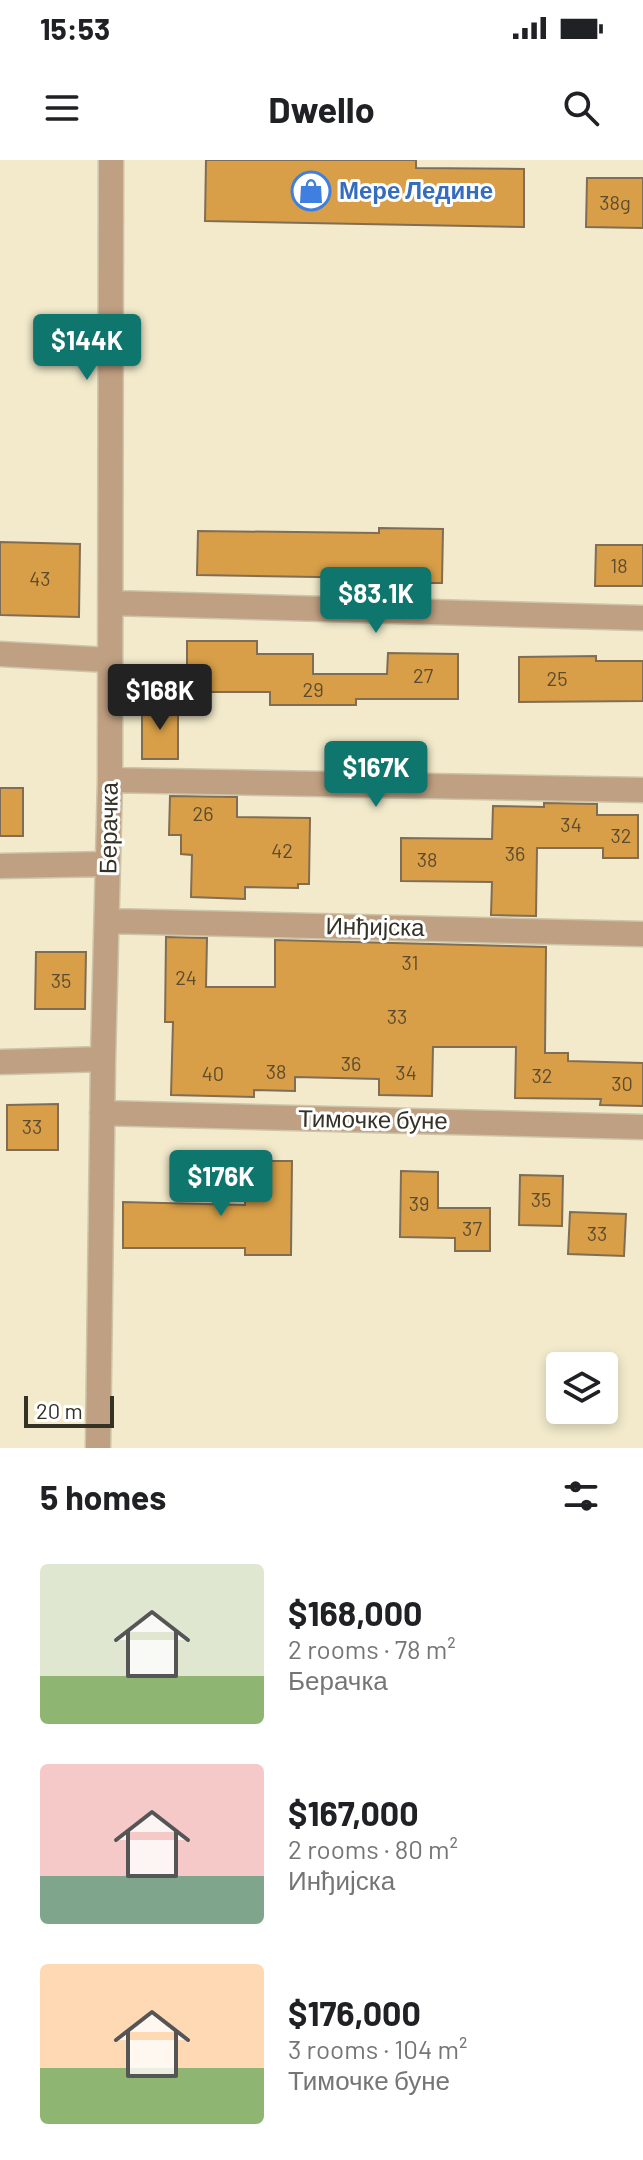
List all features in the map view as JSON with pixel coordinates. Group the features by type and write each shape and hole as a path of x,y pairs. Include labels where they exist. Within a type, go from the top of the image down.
{"street":[{"name":"Берачка","path":"98,1448 110,780 111,160"},
{"path":"111,603 643,618"},
{"path":"0,654 109,660"},
{"path":"110,780 643,790"},
{"path":"0,866 108,864"},
{"name":"Инђијска","path":"107,921 643,934"},
{"path":"0,1062 103,1059"},
{"name":"Тимочке буне","path":"102,1113 643,1127"}],"building":[{"name":"Мере Ледине","path":"206,160 416,160 416,168 524,169 524,227 205,221"},
{"path":"587,178 643,178 643,228 586,227"},
{"path":"379,528 443,529 442,583 379,583 379,578 197,575 198,531 379,533"},
{"path":"0,542 80,544 79,617 0,615"},
{"path":"596,545 643,545 643,586 595,586"},
{"path":"187,641 257,641 257,654 313,654 313,674 387,674 388,653 458,654 458,699 356,699 356,705 270,705 270,692 187,692"},
{"path":"596,656 596,661 643,661 643,701 519,702 519,657"},
{"path":"142,705 178,705 178,759 142,759"},
{"path":"0,788 23,788 23,836 0,836"},
{"path":"170,796 237,797 237,817 310,818 309,884 298,884 298,888 245,887 245,899 191,897 192,855 181,854 181,835 169,835"},
{"path":"544,803 597,804 597,815 638,815 638,858 603,858 603,848 537,848 536,916 491,915 492,882 401,881 401,838 492,839 493,806 544,807"},
{"path":"166,937 207,938 206,987 275,987 275,940 546,947 545,1053 568,1053 568,1061 643,1063 643,1106 600,1105 601,1099 515,1098 516,1047 433,1047 432,1096 379,1095 379,1079 295,1077 295,1091 254,1090 254,1097 171,1095 173,1022 165,1022"},
{"path":"36,952 86,952 85,1009 35,1009"},
{"path":"58,1104 58,1150 7,1150 7,1105"},
{"path":"246,1161 292,1161 291,1255 245,1255 245,1248 123,1248 123,1202 245,1205"},
{"path":"401,1171 438,1172 438,1208 490,1208 490,1251 455,1251 455,1238 400,1237"},
{"path":"520,1175 563,1176 562,1226 519,1225"},
{"path":"570,1212 626,1214 624,1256 568,1254"}],"place":[{"name":"Мере Ледине","path":"311,191"}]}
